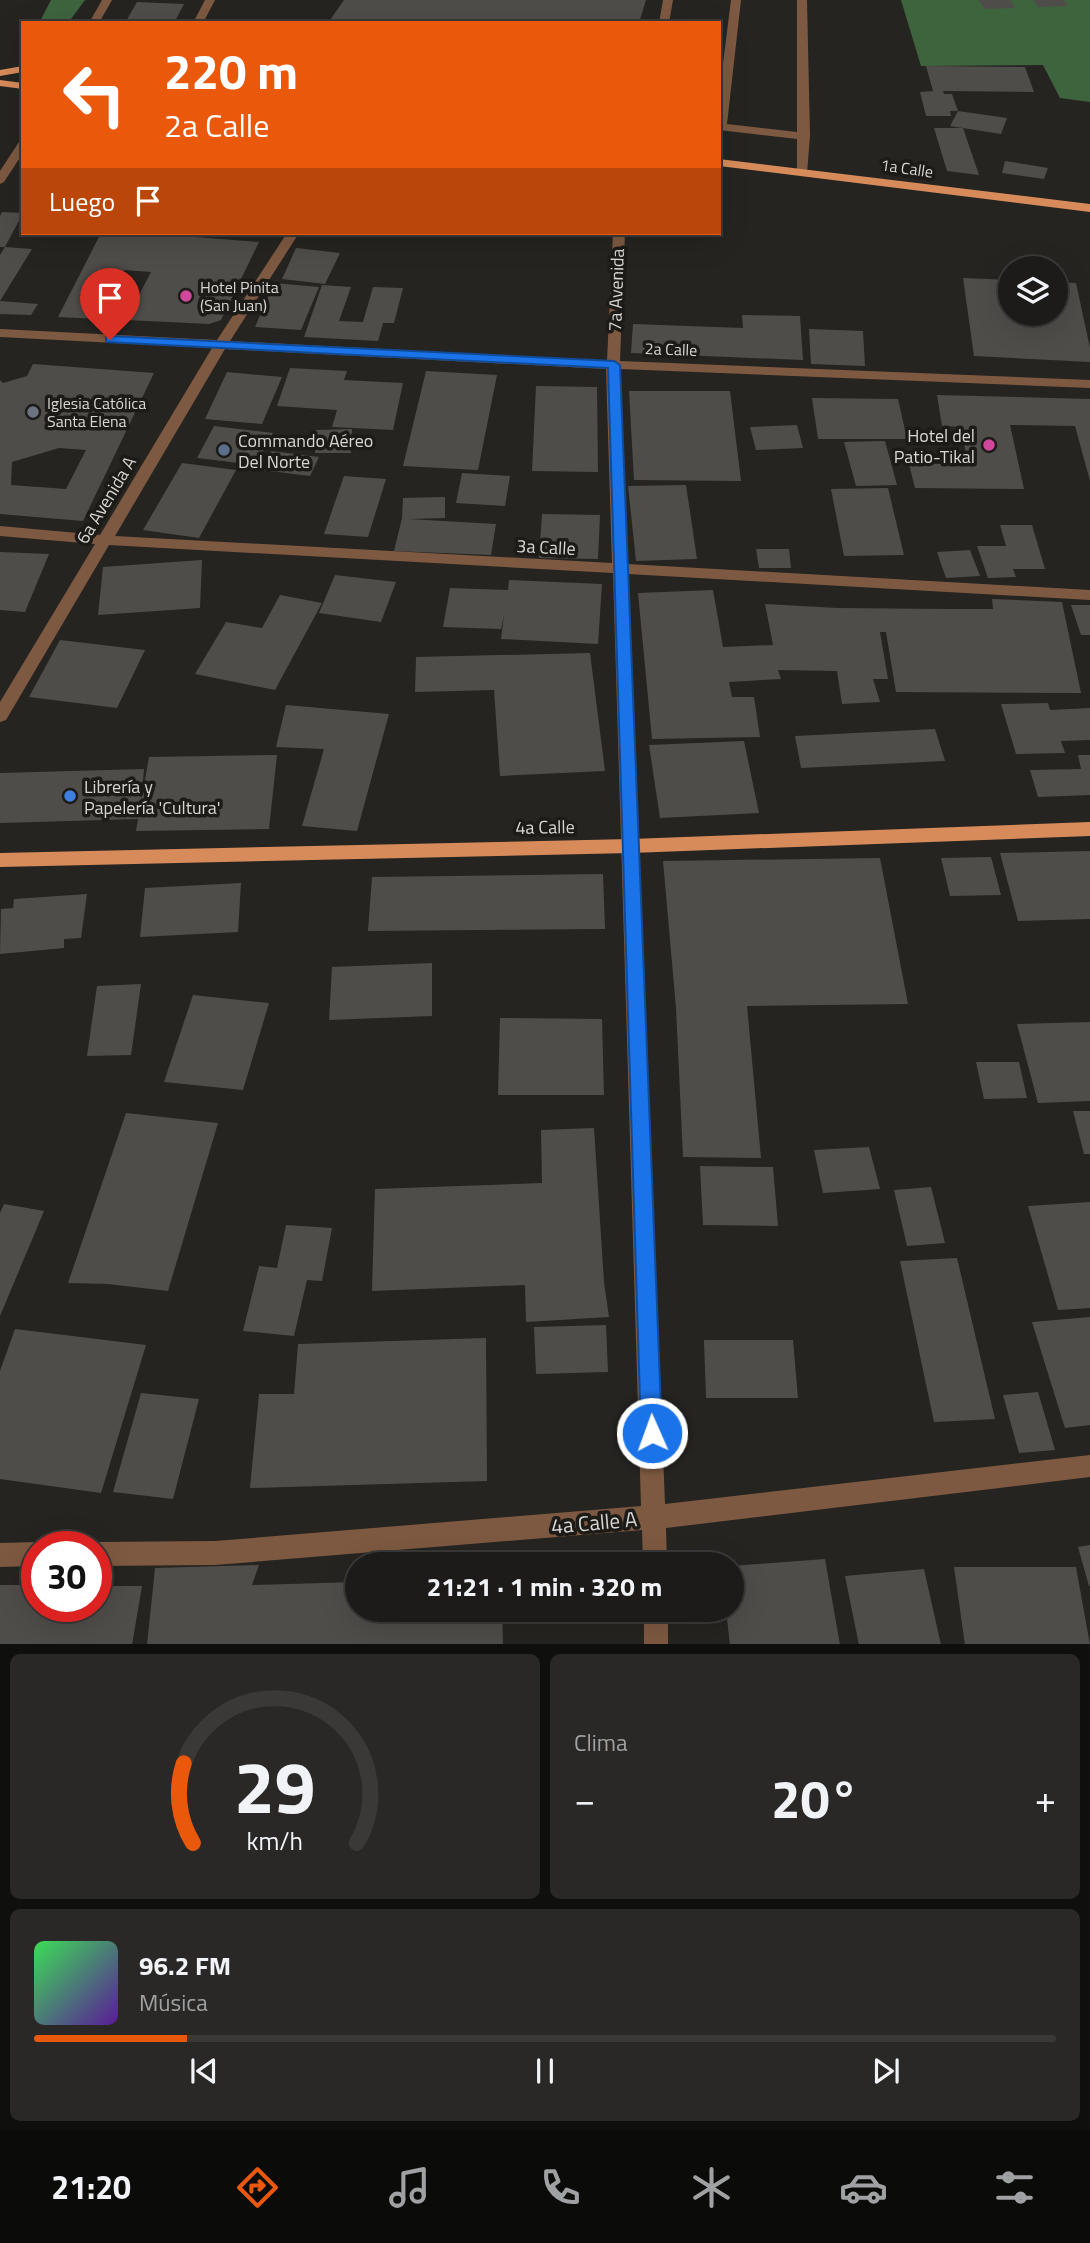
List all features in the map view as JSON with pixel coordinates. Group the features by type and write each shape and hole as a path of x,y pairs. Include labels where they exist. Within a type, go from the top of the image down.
{"main road":[{"path":"0,73 21,69"},
{"path":"0,83 21,86"},
{"name":"1a Calle","path":"721,162 1090,208"},
{"name":"4a Calle","path":"0,860 631,846 1090,829"}],"street":[{"path":"95,21 107,0"},
{"path":"199,21 210,0"},
{"path":"664,21 668,0"},
{"path":"721,119 736,0"},
{"path":"802,0 803,171"},
{"path":"721,127 804,136"},
{"path":"0,180 21,147"},
{"name":"6a Avenida A","path":"0,716 220,346 292,235"},
{"name":"7a Avenida","path":"619,235 614,365 655,1552"},
{"name":"2a Calle","path":"0,333 614,365 1090,384"},
{"name":"3a Calle","path":"0,531 104,540 621,570 1090,594"},
{"name":"4a Calle A","path":"112,1554 215,1553 655,1517 1090,1466"},
{"path":"0,1555 21,1554"},
{"path":"656,1622 656,1644"}],"green space":[{"path":"51,0 85,0 69,21 40,21"},
{"path":"901,0 1090,0 1090,102 1060,98 1043,65 921,66"}],"building":[{"path":"344,0 646,0 640,21 329,21"},
{"path":"978,0 1010,0 1015,8 985,9"},
{"path":"1033,0 1064,0 1068,6 1038,7"},
{"path":"137,2 184,4 175,21 126,21"},
{"path":"926,66 1025,67 1034,92 943,91 944,94 952,94 958,111 950,111 951,116 926,116 920,92 933,91"},
{"path":"958,111 1007,118 1001,134 950,126"},
{"path":"934,128 963,128 979,175 947,171"},
{"path":"1005,161 1048,168 1044,179 1002,173"},
{"path":"2,212 21,213 5,247 0,247"},
{"name":"Hotel Pinita (San Juan)","path":"100,235 169,235 259,242 221,320 209,324 126,320 151,272 124,270 100,319 58,317"},
{"path":"5,247 32,249 0,301 0,255"},
{"path":"296,248 340,253 325,284 282,279"},
{"path":"963,278 998,279 998,326 1068,326 1068,283 1076,283 1090,348 1090,362 974,356"},
{"path":"274,283 319,287 301,330 255,327"},
{"path":"322,285 351,287 339,321 363,322 373,287 403,288 394,323 383,323 378,341 304,337"},
{"path":"0,301 38,304 31,315 0,314"},
{"path":"742,315 800,316 803,360 631,353 633,324 743,328"},
{"path":"809,329 863,331 865,366 811,364"},
{"path":"33,364 154,373 83,521 0,514 0,380 3,383 27,376","holes":["59,448 86,450 66,489 11,485 12,462"]},
{"path":"290,368 347,371 344,380 403,383 393,430 332,427 337,410 277,406"},
{"path":"426,371 497,375 478,470 403,466"},
{"path":"227,372 282,377 262,424 205,419"},
{"path":"536,386 597,387 598,472 532,471"},
{"path":"629,391 730,391 741,481 634,480"},
{"name":"Hotel del Patio-Tikal","path":"937,395 1090,399 1090,481 1075,426 1010,425 1024,489 915,488 909,464 968,464 961,427 942,426"},
{"path":"812,398 898,399 907,439 818,439"},
{"path":"797,425 803,448 756,450 750,427"},
{"path":"214,426 273,433 256,465 197,458"},
{"path":"352,429 351,453 315,453 316,430"},
{"path":"885,441 897,485 856,486 844,442"},
{"path":"271,451 319,457 310,476 261,470"},
{"path":"182,463 236,470 199,538 143,530"},
{"path":"462,473 510,476 505,506 456,503"},
{"path":"344,476 386,479 368,537 324,534"},
{"path":"686,485 697,559 636,561 628,486"},
{"path":"888,488 904,555 844,556 831,489"},
{"path":"445,497 445,518 408,519 496,524 491,555 394,551 402,518 403,498"},
{"path":"542,514 600,515 598,559 539,558"},
{"path":"1000,525 1032,525 1045,569 1013,569 1016,577 988,578 977,546 1006,546"},
{"path":"756,549 789,549 791,568 759,568"},
{"path":"970,550 980,576 946,578 937,552"},
{"path":"0,552 49,554 25,612 0,610"},
{"path":"202,560 200,608 98,615 103,567"},
{"path":"335,575 396,582 381,622 319,613"},
{"path":"509,580 602,584 598,644 501,639 504,615 501,629 443,627 450,588 508,590"},
{"path":"713,590 723,647 773,645 765,604 837,608 993,609 992,599 1062,602 1081,693 896,692 886,632 880,632 888,679 873,679 880,702 842,704 837,671 778,670 781,679 729,682 732,697 754,697 760,737 652,739 638,593"},
{"path":"280,595 322,603 275,690 195,674 226,622 262,628"},
{"path":"1071,605 1090,605 1090,635 1081,635"},
{"path":"60,640 145,650 117,708 29,697"},
{"path":"590,653 605,771 500,776 494,690 415,692 416,657"},
{"path":"1048,703 1050,710 1090,708 1090,740 1061,741 1065,753 1016,754 1001,704"},
{"path":"286,705 389,714 357,831 302,826 324,749 276,747"},
{"path":"935,729 945,761 801,768 795,736"},
{"path":"744,741 759,813 660,818 649,745"},
{"path":"277,755 269,829 136,831 138,819 0,823 0,773 144,769 141,803 149,757"},
{"path":"1078,755 1090,755 1090,795 1038,797 1030,770 1081,769"},
{"path":"1090,851 1090,919 1018,921 1000,853"},
{"path":"991,857 1001,895 950,896 941,858"},
{"path":"880,858 908,1004 747,1006 761,1158 683,1157 676,1008 663,861"},
{"path":"603,874 605,929 368,931 372,877"},
{"path":"241,883 238,932 140,937 145,888"},
{"path":"87,894 81,938 64,939 64,948 0,954 1,909 13,908 14,899"},
{"path":"432,963 432,1016 329,1020 332,967"},
{"path":"141,984 131,1055 87,1056 97,986"},
{"path":"193,995 269,1003 243,1090 164,1082"},
{"path":"500,1018 602,1019 604,1095 498,1095"},
{"path":"1090,1022 1090,1101 1038,1103 1017,1024"},
{"path":"976,1062 1019,1062 1027,1098 984,1099"},
{"path":"1073,1111 1090,1111 1090,1154 1084,1154"},
{"path":"126,1113 218,1123 168,1291 108,1284 68,1283"},
{"path":"594,1128 604,1282 609,1317 526,1322 525,1285 372,1291 375,1189 542,1183 541,1130"},
{"path":"869,1147 880,1189 823,1193 814,1150"},
{"path":"700,1166 773,1167 778,1226 703,1225"},
{"path":"931,1187 945,1243 907,1246 894,1190"},
{"path":"1090,1202 1090,1308 1058,1310 1028,1206"},
{"path":"4,1204 44,1211 0,1316 0,1213"},
{"path":"286,1225 332,1228 322,1281 307,1280 294,1336 243,1331 259,1266 277,1268"},
{"path":"957,1258 995,1419 934,1422 900,1261"},
{"path":"1090,1317 1090,1425 1065,1428 1032,1322"},
{"path":"606,1325 608,1372 536,1374 534,1327"},
{"path":"15,1329 146,1345 101,1493 0,1479 0,1371"},
{"path":"486,1338 487,1481 250,1488 259,1394 294,1394 298,1344"},
{"path":"704,1340 793,1340 798,1398 706,1398"},
{"path":"1038,1392 1055,1450 1019,1453 1003,1395"},
{"path":"141,1393 199,1399 173,1499 113,1492"},
{"path":"1090,1545 1090,1586 1089,1586 1078,1547"},
{"path":"825,1559 840,1644 730,1644 727,1622 744,1622 744,1565"},
{"path":"259,1565 252,1585 345,1582 345,1622 502,1622 503,1644 147,1644 155,1568"},
{"path":"954,1567 1076,1567 1090,1644 965,1644"},
{"path":"924,1569 941,1644 859,1644 845,1576"},
{"path":"0,1585 21,1585 21,1622 112,1622 112,1586 142,1586 132,1644 0,1644"}],"place":[{"name":"Hotel Pinita (San Juan)","path":"186,296"},
{"name":"Iglesia Católica Santa Elena","path":"33,412"},
{"name":"Hotel del Patio-Tikal","path":"989,445"},
{"name":"Commando Aéreo Del Norte","path":"224,450"},
{"name":"Librería y Papelería 'Cultura'","path":"70,796"}],"route":[{"path":"110,340 614,365 652,1433"}]}
